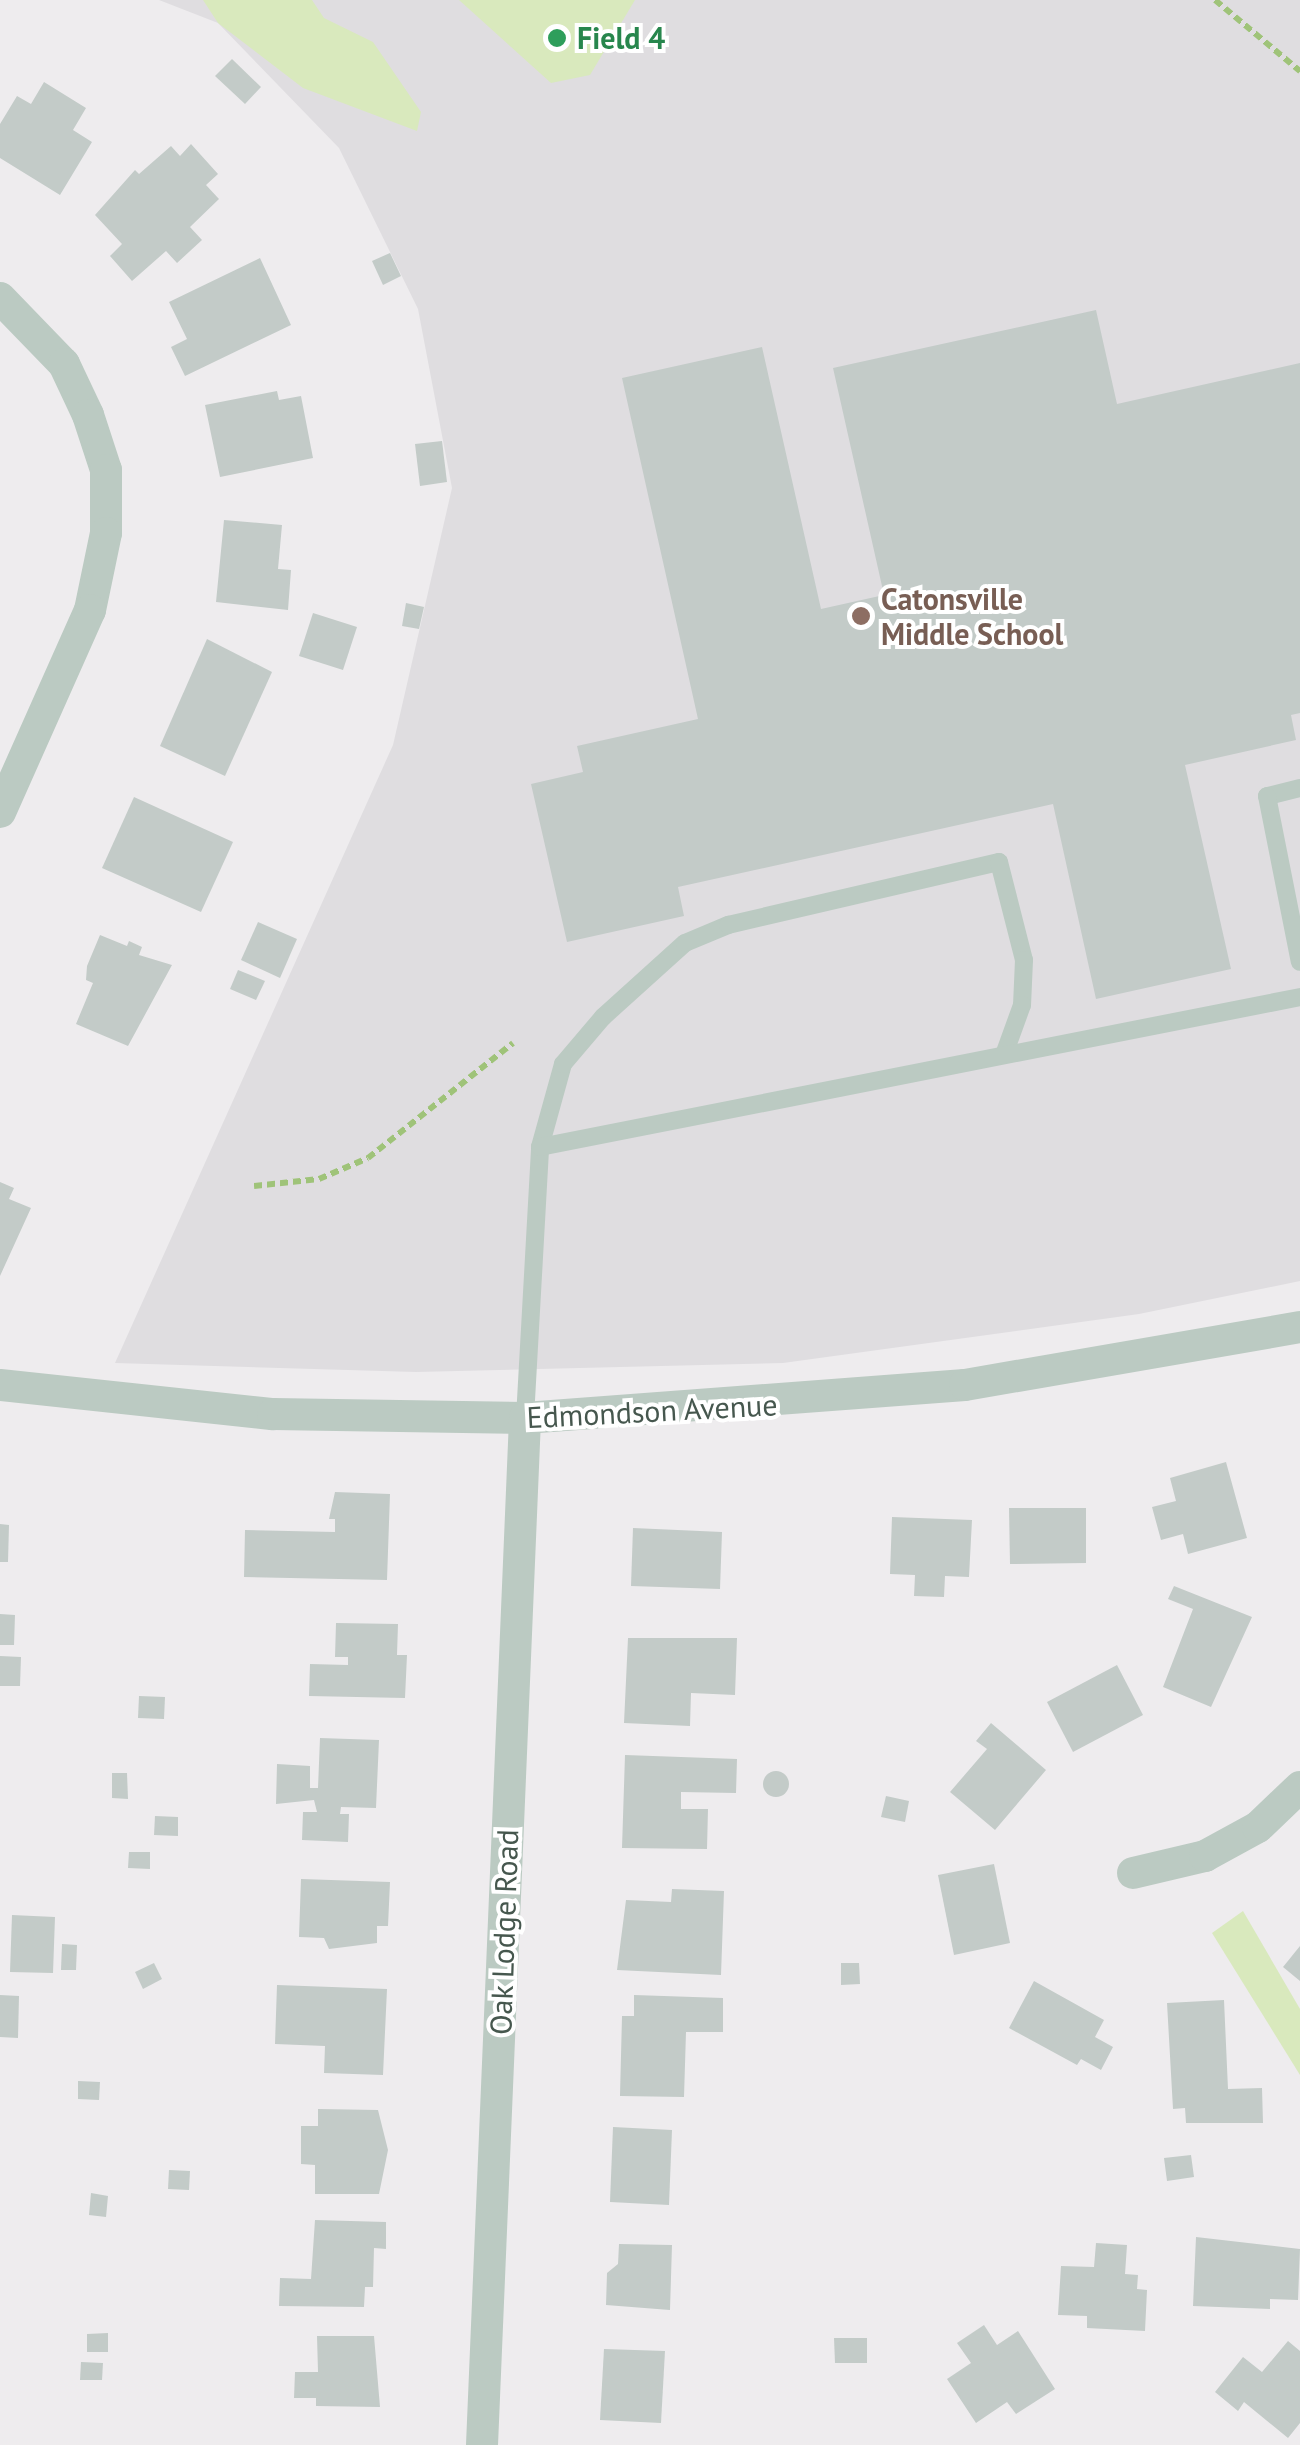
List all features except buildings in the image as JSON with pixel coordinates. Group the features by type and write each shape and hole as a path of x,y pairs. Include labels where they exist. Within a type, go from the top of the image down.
{"street":[{"path":"0,298 64,364 106,470 106,517 90,610 0,812"},
{"name":"Edmondson Avenue","path":"0,1385 273,1414 525,1418 966,1385 1300,1326"},
{"name":"Oak Lodge Road","path":"482,2445 525,1418"},
{"path":"1134,1873 1205,1856 1258,1827 1300,1787"}],"lane":[{"path":"1300,788 1266,796 1300,962"},
{"path":"525,1418 540,1147 563,1064 603,1017 685,943 728,925 1000,862 1024,960 1022,1005 1005,1052"},
{"path":"540,1147 1300,996"}],"path":[{"path":"1215,0 1300,71"},
{"path":"254,1186 319,1178 368,1158 513,1043"}],"shaded area":[{"name":"Catonsville Middle School","path":"159,0 1300,0 1300,1281 1139,1314 783,1363 416,1372 115,1363 393,745 452,488 418,309 339,148 218,23"}],"green space":[{"path":"203,0 312,0 324,18 373,42 421,112 417,131 303,88 218,23"},
{"name":"Field 4","path":"459,0 635,0 590,75 551,83"},
{"path":"1243,1911 1300,2009 1300,2075 1212,1933"}],"place":[{"name":"Field 4","path":"557,38"},
{"name":"Catonsville Middle School","path":"861,616"}]}
